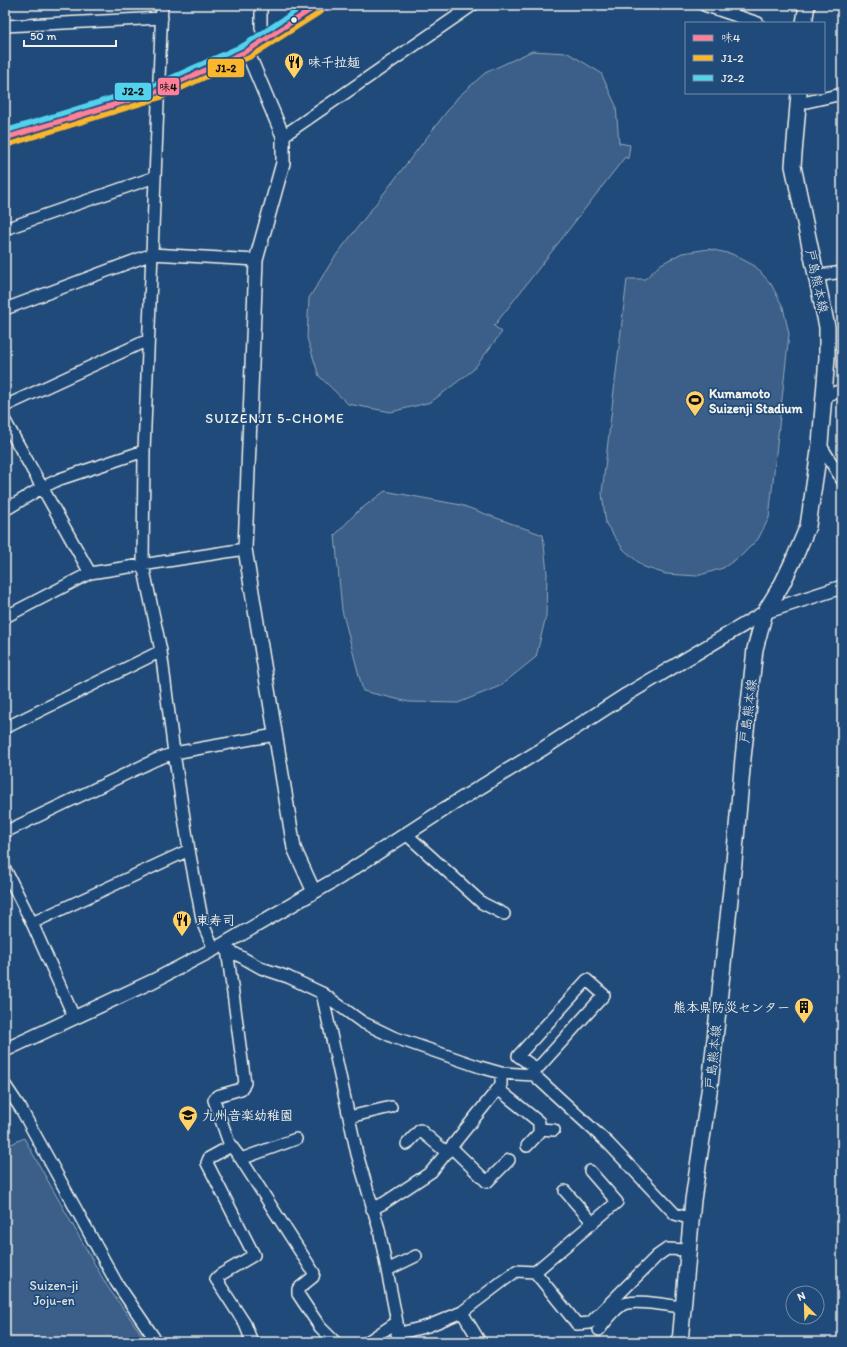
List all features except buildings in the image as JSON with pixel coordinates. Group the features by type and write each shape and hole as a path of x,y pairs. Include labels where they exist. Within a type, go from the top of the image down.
{"main road":[{"path":"804,22 807,5"},
{"name":"戸島熊本線","path":"680,1342 691,1218 710,1085 734,862 742,758 755,649 765,612 782,584 808,526 820,444 827,358 827,328 793,166 798,99"}],"street":[{"path":"162,5 144,451 143,565 161,651 189,850 203,924 222,947 261,968 288,977 322,993 362,1022 392,1037 501,1073 534,1075 609,1144 674,1214 691,1218"},
{"path":"261,5 261,28 266,40"},
{"path":"5,138 159,91 247,51 318,5"},
{"path":"283,136 473,5"},
{"path":"704,5 755,22"},
{"path":"5,26 162,18"},
{"path":"247,51 283,136 283,163 256,260 245,549 294,848 314,892"},
{"path":"798,99 842,94"},
{"path":"5,229 155,177"},
{"path":"5,309 152,254 256,260"},
{"path":"816,276 842,272"},
{"path":"5,406 148,340"},
{"path":"824,396 842,390"},
{"path":"5,420 90,573"},
{"path":"820,444 842,480"},
{"path":"5,510 43,487 60,479 144,451"},
{"path":"5,617 90,573 245,549"},
{"path":"5,1050 222,947 340,877 626,695 765,612 842,587"},
{"path":"5,728 161,651"},
{"path":"5,832 174,752 275,735"},
{"path":"406,834 482,903 504,914"},
{"path":"32,923 189,850"},
{"path":"5,869 32,923 74,1018"},
{"path":"222,947 245,1083 241,1089 217,1096 214,1100 229,1143 241,1159 314,1273 313,1277 298,1289 298,1294 320,1327 335,1342"},
{"path":"587,980 604,995 537,1069 518,1056 587,980"},
{"path":"322,993 357,1154 379,1229 398,1333"},
{"path":"372,1209 384,1203 431,1172 501,1085 501,1073"},
{"path":"5,1086 21,1109 116,1282 157,1342"},
{"path":"498,1089 539,1122 539,1133 527,1146"},
{"path":"349,1117 391,1107"},
{"path":"539,1129 554,1130"},
{"path":"407,1144 420,1130 449,1150 488,1182 509,1160"},
{"path":"241,1159 296,1139"},
{"path":"231,1146 209,1158 207,1163 254,1255 220,1275 216,1279 245,1324 252,1342"},
{"path":"367,1342 428,1326 462,1312 516,1271 535,1272 617,1202 590,1171"},
{"path":"565,1191 593,1223"},
{"path":"535,1272 577,1324 590,1323 657,1256 667,1249 688,1250"},
{"path":"387,1270 416,1256"},
{"path":"599,1330 615,1311 624,1304 632,1301 683,1307"},
{"path":"462,1312 480,1342"}],"green space":[{"path":"532,51 568,53 601,73 616,106 619,143 630,145 628,159 625,157 494,326 502,332 473,370 431,402 391,412 348,404 319,376 307,338 309,298 334,258 458,97 485,73"},
{"path":"709,249 732,254 755,266 771,284 783,307 789,334 769,518 758,539 742,555 723,568 697,576 666,574 644,567 623,549 606,524 602,493 627,279 645,279 661,264 682,253"},
{"path":"385,491 461,505 543,535 547,573 546,616 536,657 500,686 458,703 409,702 363,691 342,610 335,535 357,512"},
{"name":"Suizen-ji Joju-en","path":"24,1138 107,1286 147,1342 5,1342 5,1147"}],"transit line":[{"name":"J2-2","path":"5,131 157,84 244,45 305,5"},
{"name":"味4","path":"5,138 159,91 247,51 318,5"},
{"name":"J1-2","path":"7,145 162,97 250,57 322,11"}],"place":[{"name":"味千拉麺","path":"294,79"},
{"name":"Kumamoto Suizenji Stadium","path":"695,417"},
{"name":"東寿司","path":"182,937"},
{"name":"熊本県防災センター","path":"804,1024"},
{"name":"九州音楽幼稚園","path":"188,1132"}],"district":[{"name":"SUIZENJI 5-CHOME","path":"275,418"}]}
